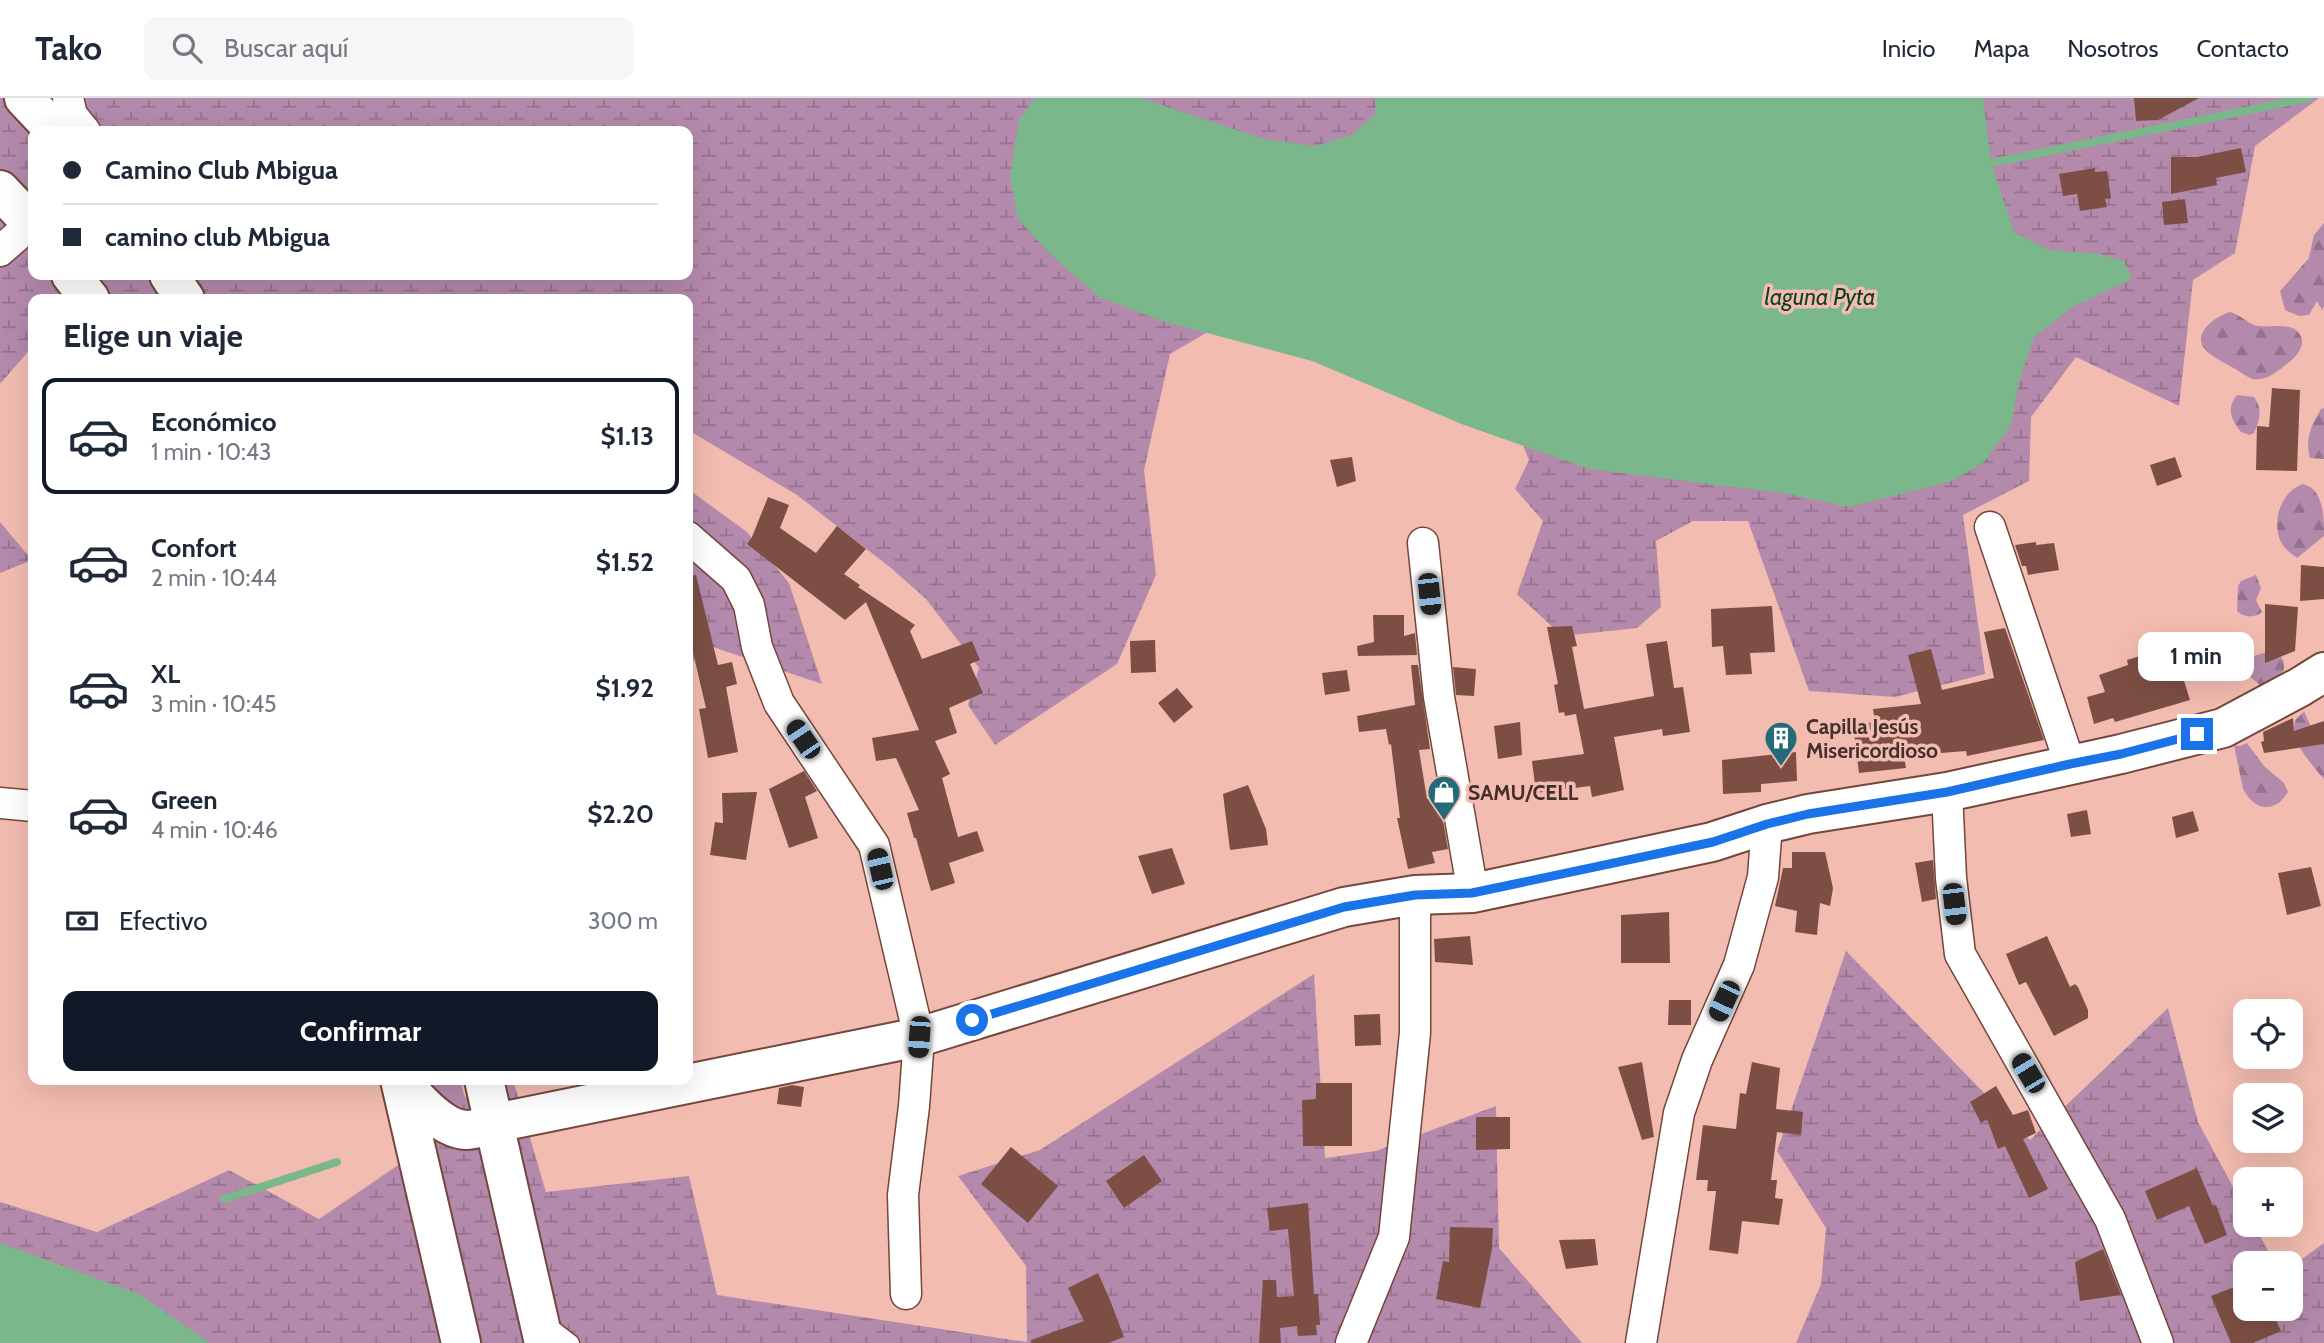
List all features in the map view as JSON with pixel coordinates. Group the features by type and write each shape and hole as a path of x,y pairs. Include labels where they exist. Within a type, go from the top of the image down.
{"main road":[{"path":"24,98 50,126"},
{"path":"0,190 28,218"},
{"path":"75,280 86,294"},
{"path":"693,1083 919,1037 1344,907 1415,895 1472,893 1713,842 1808,814 1947,792 2121,754 2223,728 2324,672"},
{"path":"401,1085 461,1343"},
{"path":"404,1085 425,1108 449,1124 466,1130 682,1085"},
{"path":"485,1085 541,1330"}],"street":[{"path":"68,98 72,115 81,126"},
{"path":"0,251 28,227"},
{"path":"1990,527 2070,764"},
{"path":"693,541 736,579 749,605 757,647 779,703 874,845 919,1037 903,1195 906,1294"},
{"path":"1423,543 1439,697 1472,893"},
{"path":"1947,792 1951,878 1960,954 2110,1219 2158,1343"},
{"path":"0,803 28,806"},
{"path":"1641,1343 1679,1113 1697,1060 1739,965 1763,877 1767,824"},
{"path":"1351,1343 1394,1237 1415,1033 1415,895"}],"lane":[{"path":"541,1330 571,1343"}],"green space":[{"path":"0,98 2319,98 2255,146 2235,253 2193,280 2179,406 2076,357 2031,417 2029,481 1963,515 1985,674 1895,697 1809,691 1748,521 1693,521 1656,541 1661,607 1637,628 1562,636 1517,594 1543,521 1515,489 1529,460 1514,423 1225,322 1170,354 1144,470 1156,575 1117,664 995,745 968,705 979,668 926,599 891,568 797,495 693,433 693,294 28,294 28,352 0,384"},
{"path":"2324,223 2324,306 2322,310 2317,301 2309,315 2299,316 2285,310 2280,291 2309,258 2314,235"},
{"path":"2230,312 2254,325 2295,329 2302,340 2300,350 2293,359 2270,376 2257,379 2248,377 2208,353 2201,341 2207,326"},
{"path":"2237,395 2254,397 2259,406 2258,424 2250,435 2241,432 2232,418 2231,409"},
{"path":"2324,408 2324,459 2310,458 2310,432"},
{"path":"2303,484 2310,487 2319,498 2324,536 2297,558 2281,542 2277,525 2284,500 2289,493"},
{"path":"693,493 747,532 789,583 822,684 698,642 693,664"},
{"path":"0,522 28,555 28,562 0,573"},
{"path":"2256,575 2261,588 2256,600 2262,612 2246,616 2237,611 2238,586 2241,581"},
{"path":"2271,651 2280,656 2284,662 2284,670 2280,679 2262,687 2246,673 2254,656"},
{"path":"2304,711 2310,725 2324,734 2324,779 2302,752 2295,735 2296,719"},
{"path":"2247,743 2264,766 2284,783 2288,792 2271,807 2253,802 2243,789 2234,745"},
{"path":"1846,951 2030,1140 2168,1008 2198,1122 2233,1187 2233,1237 2261,1237 2268,1251 2233,1251 2233,1321 2303,1321 2303,1258 2324,1243 2324,1343 1796,1343 1821,1284 1826,1228 1777,1151"},
{"path":"1314,974 1325,1158 1376,1151 1496,1106 1499,1248 1582,1343 0,1343 0,1202 97,1232 229,1170 319,1219 410,1157 476,1085 514,1085 546,1192 689,1176 717,1295 1027,1342 1026,1266 958,1176 1040,1150"},
{"path":"428,1085 461,1085 469,1113 467,1117"}],"water":[{"name":"laguna Pyta","path":"1035,98 1140,98 1264,139 1315,146 1352,135 1376,113 1375,98 1983,98 1991,163 2014,232 2049,250 2098,254 2124,261 2132,279 2074,306 2034,337 2019,381 2011,425 1984,462 1952,481 1849,507 1783,493 1590,469 1464,425 1312,361 1162,321 1099,297 1050,254 1018,219 1010,176 1019,120"},
{"path":"0,1243 139,1294 210,1343 0,1343"}],"building":[{"path":"2134,98 2199,98 2158,120 2136,121"},
{"path":"2241,148 2246,172 2216,178 2217,185 2171,194 2171,157 2197,157"},
{"path":"2095,168 2095,172 2107,171 2111,198 2105,199 2107,207 2080,211 2077,194 2063,196 2059,174"},
{"path":"2185,199 2188,223 2164,225 2162,202"},
{"path":"2272,388 2300,390 2297,471 2256,470 2257,426 2269,427"},
{"path":"1352,457 1356,481 1337,487 1330,460"},
{"path":"2175,457 2182,477 2157,486 2150,465"},
{"path":"768,497 789,505 780,528 816,553 837,526 866,549 844,574 860,585 858,587 915,625 910,631 922,659 972,641 980,660 970,664 983,693 949,708 957,733 935,741 950,774 942,778 958,837 977,831 984,851 949,863 955,883 931,891 907,813 919,810 896,758 876,761 872,738 919,730 866,602 845,620 747,544"},
{"path":"2036,542 2036,545 2054,543 2059,570 2028,575 2015,545"},
{"path":"2301,565 2324,567 2324,599 2300,601"},
{"path":"693,575 696,575 718,665 732,662 737,684 726,687 738,752 708,758 699,709 706,708 693,652"},
{"path":"2265,604 2298,607 2295,651 2265,663"},
{"path":"1772,606 1775,652 1750,653 1752,674 1726,675 1723,646 1712,647 1711,609"},
{"path":"1373,615 1404,615 1404,636 1415,633 1417,655 1358,656 1357,646 1374,642"},
{"path":"1572,626 1577,646 1572,647 1584,709 1654,696 1646,644 1667,641 1674,688 1683,687 1690,732 1663,736 1662,729 1614,737 1624,790 1592,797 1590,786 1536,793 1532,761 1584,754 1576,714 1565,716 1564,712 1559,713 1554,685 1558,684 1547,627"},
{"path":"2005,628 2044,740 1967,756 1966,751 1904,756 1906,768 1859,773 1853,725 1875,722 1873,709 1921,704 1908,655 1931,649 1942,690 1994,678 1984,632"},
{"path":"1155,640 1156,672 1131,673 1130,641"},
{"path":"2150,653 2156,677 2181,671 2190,700 2115,722 2113,718 2094,724 2087,697 2105,692 2099,675 2128,665 2127,660"},
{"path":"1411,665 1418,665 1430,749 1419,750 1415,726 1427,799 1439,797 1448,849 1432,852 1435,863 1408,869 1397,818 1400,818 1391,744 1389,745 1386,729 1359,732 1357,716 1415,705"},
{"path":"1453,667 1476,669 1474,696 1456,695"},
{"path":"1347,670 1350,691 1325,695 1322,673"},
{"path":"1177,688 1193,707 1174,723 1158,703"},
{"path":"2293,718 2294,731 2324,721 2324,744 2264,753 2261,742 2264,741 2263,732"},
{"path":"1520,722 1522,755 1498,759 1494,726"},
{"path":"1796,752 1797,781 1761,784 1761,792 1723,794 1722,760"},
{"path":"804,771 817,791 805,797 818,838 789,848 769,789"},
{"path":"1248,785 1266,829 1268,845 1230,850 1223,794"},
{"path":"757,792 746,860 710,855 715,822 723,823 722,793"},
{"path":"2087,810 2091,834 2071,837 2067,814"},
{"path":"2193,811 2199,831 2176,838 2172,817"},
{"path":"1172,848 1185,884 1152,894 1138,856"},
{"path":"1792,852 1825,852 1833,888 1830,906 1820,903 1817,935 1795,932 1797,911 1775,906 1783,868 1792,868"},
{"path":"1933,860 1936,899 1922,902 1915,863"},
{"path":"2311,867 2321,906 2287,915 2278,873"},
{"path":"1669,912 1670,963 1621,963 1621,915"},
{"path":"1470,936 1473,965 1435,962 1434,939"},
{"path":"2047,936 2070,987 2075,984 2078,987 2088,1010 2088,1018 2054,1036 2026,982 2019,985 2006,954"},
{"path":"1669,1000 1691,1000 1691,1025 1668,1025"},
{"path":"1380,1014 1381,1045 1355,1046 1354,1015"},
{"path":"1642,1062 1654,1137 1642,1140 1618,1067"},
{"path":"1752,1062 1780,1068 1776,1109 1803,1112 1801,1135 1777,1132 1771,1180 1777,1180 1775,1198 1783,1199 1779,1225 1742,1221 1738,1254 1709,1250 1716,1191 1707,1191 1708,1180 1696,1180 1703,1125 1736,1129 1740,1093 1746,1094"},
{"path":"1316,1083 1352,1083 1352,1146 1303,1146 1302,1100 1316,1099"},
{"path":"792,1085 804,1087 801,1107 777,1104 779,1088"},
{"path":"1996,1086 2013,1115 2028,1110 2036,1133 2023,1139 2048,1189 2029,1198 2005,1146 1998,1149 1987,1119 1981,1123 1970,1102"},
{"path":"1476,1117 1510,1117 1510,1149 1476,1150"},
{"path":"1011,1147 1058,1186 1028,1223 981,1184"},
{"path":"1144,1155 1162,1181 1124,1208 1106,1181"},
{"path":"2197,1168 2213,1206 2216,1205 2227,1235 2205,1244 2189,1206 2157,1220 2145,1191"},
{"path":"1308,1203 1314,1294 1318,1294 1320,1325 1316,1325 1317,1335 1298,1336 1297,1326 1280,1328 1281,1343 1259,1343 1263,1280 1276,1280 1277,1297 1294,1296 1288,1229 1270,1231 1267,1208"},
{"path":"1450,1227 1493,1228 1492,1249 1480,1308 1436,1299 1443,1261 1449,1262"},
{"path":"1595,1239 1598,1265 1566,1269 1559,1240"},
{"path":"2103,1249 2121,1295 2080,1301 2075,1262"},
{"path":"1098,1273 1124,1337 1108,1343 1031,1343 1031,1340 1084,1321 1068,1288"},
{"path":"2233,1288 2233,1321 2276,1321 2281,1331 2253,1343 2231,1343 2211,1296"}],"waterway":[{"path":"1991,163 2308,98"},
{"path":"224,1199 337,1162"}],"place":[{"name":"Capilla Jesús Misericordioso","path":"1781,768"},
{"name":"SAMU/CELL","path":"1444,822"}],"route":[{"path":"972,1020 1344,907 1415,895 1472,893 1713,842 1808,814 1947,792 2121,754 2197,734"}]}
